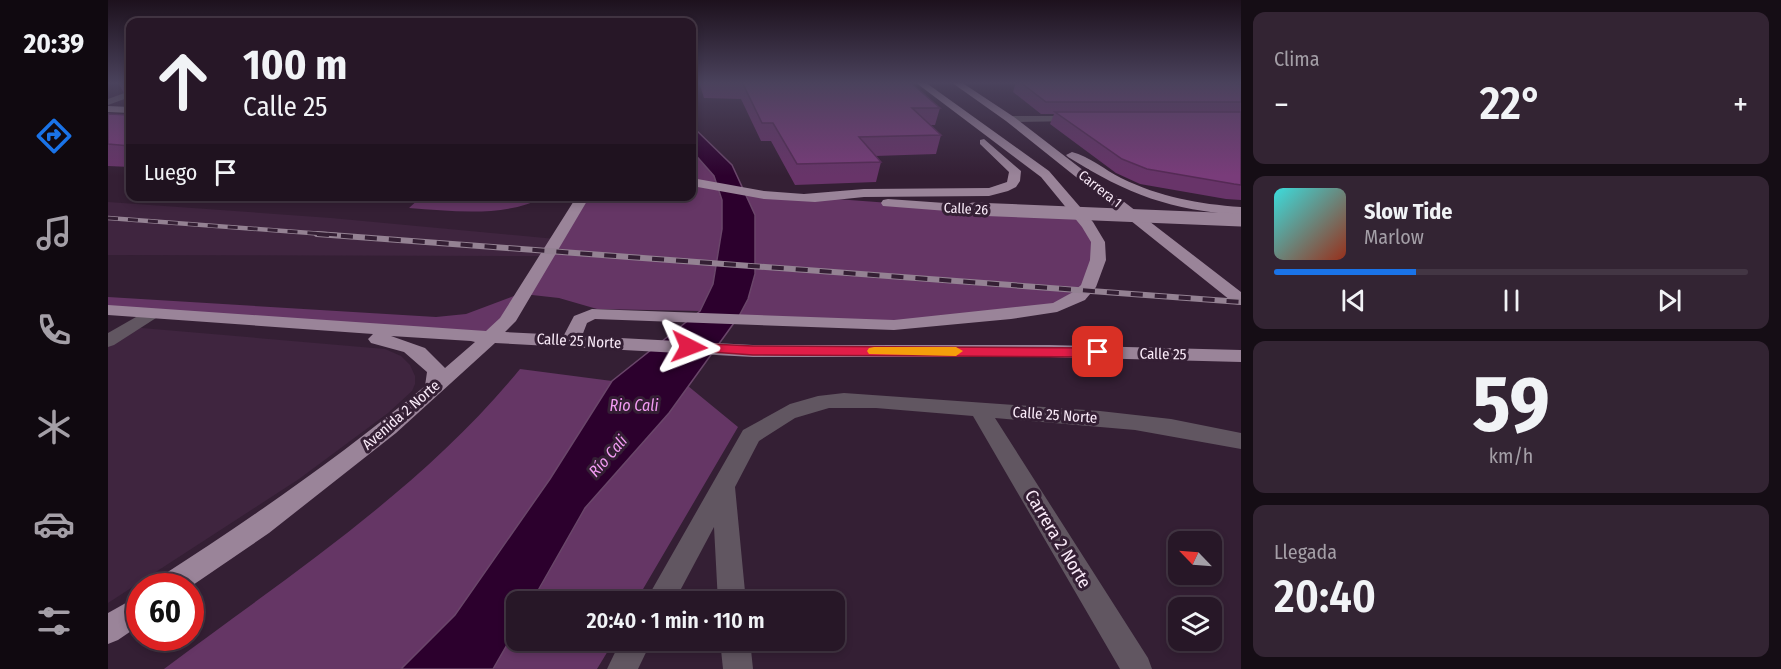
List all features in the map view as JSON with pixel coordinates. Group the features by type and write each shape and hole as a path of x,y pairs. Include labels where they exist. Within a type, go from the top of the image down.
{"main road":[{"path":"806,197 864,193 989,192 1004,189 1014,183 1015,171 947,113"},
{"name":"Carrera 1","path":"578,341 580,320 592,314 894,325 951,321 1057,307 1079,296 1088,287 1098,260 1098,242 1088,225 1045,174 962,113"},
{"name":"Carrera 1","path":"1001,113 1241,300"},
{"path":"1010,119 1037,132 1125,186 1144,195 1179,205 1241,211"},
{"name":"Calle 26","path":"696,183 764,195 973,209 1241,220"},
{"name":"Avenida 2 Norte","path":"189,573 311,489 401,418 507,321 581,201"},
{"name":"Calle 25 Norte","path":"108,310 490,337 753,351 1050,351"},
{"path":"326,326 356,337 400,344 417,351 425,356 437,371 435,386"},
{"name":"Calle 25","path":"1050,351 1241,356"},
{"path":"108,630 126,618"}],"street":[{"path":"1010,119 1088,119"},
{"path":"108,341 150,314"},
{"name":"Calle 25 Norte","path":"665,591 751,436 772,421 794,410 829,401 979,409 1146,422 1198,430 1241,441"},
{"name":"Carrera 2 Norte","path":"979,409 1137,669"},
{"path":"723,484 731,591"},
{"path":"622,669 632,651"},
{"path":"736,651 738,669"}],"shaded area":[{"path":"696,156 714,176 722,200 722,229 713,284 700,311 597,309 559,298 523,294 490,337 108,310 108,297 436,317 466,314 522,293 581,201 696,201"},
{"path":"746,192 1077,214 1098,242 1088,287 1057,307 894,325 739,316 748,299"},
{"path":"417,201 536,201 512,208 478,212 409,208"},
{"path":"108,202 331,218 556,239 545,256 108,255"},
{"path":"130,327 385,349 401,356 410,365 415,376 415,384 412,391 388,413 299,479 154,573 126,573 126,591 108,603 108,341"},
{"path":"520,369 612,381 550,479 455,615 401,669 164,669 188,651 204,651 204,639 397,493 481,413"},
{"path":"688,386 738,427 642,591 538,591 585,508 669,413"},
{"path":"506,646 506,651 608,651 597,669 493,669"}],"water":[{"name":"Rio Cali","path":"696,130 732,165 755,215 755,274 748,299 739,316 669,413 585,508 538,591 506,591 506,646 493,669 401,669 455,615 550,479 612,381 700,311 713,284 722,229 722,200 714,176 696,156"}],"building":[{"path":"757,113 918,113 941,135 859,137 881,162 797,164 773,123 762,123"},
{"path":"1057,113 1241,113 1241,185 1147,169 1122,159"},
{"path":"108,114 126,115 126,146 108,144"}],"railway":[{"path":"108,218 337,235"},
{"path":"317,234 1241,302"}],"slow traffic":[{"path":"874,351 956,351"}],"route":[{"path":"689,347 753,351 1098,352"}],"water label":[{"name":"Río Cali","path":"608,456"}]}
